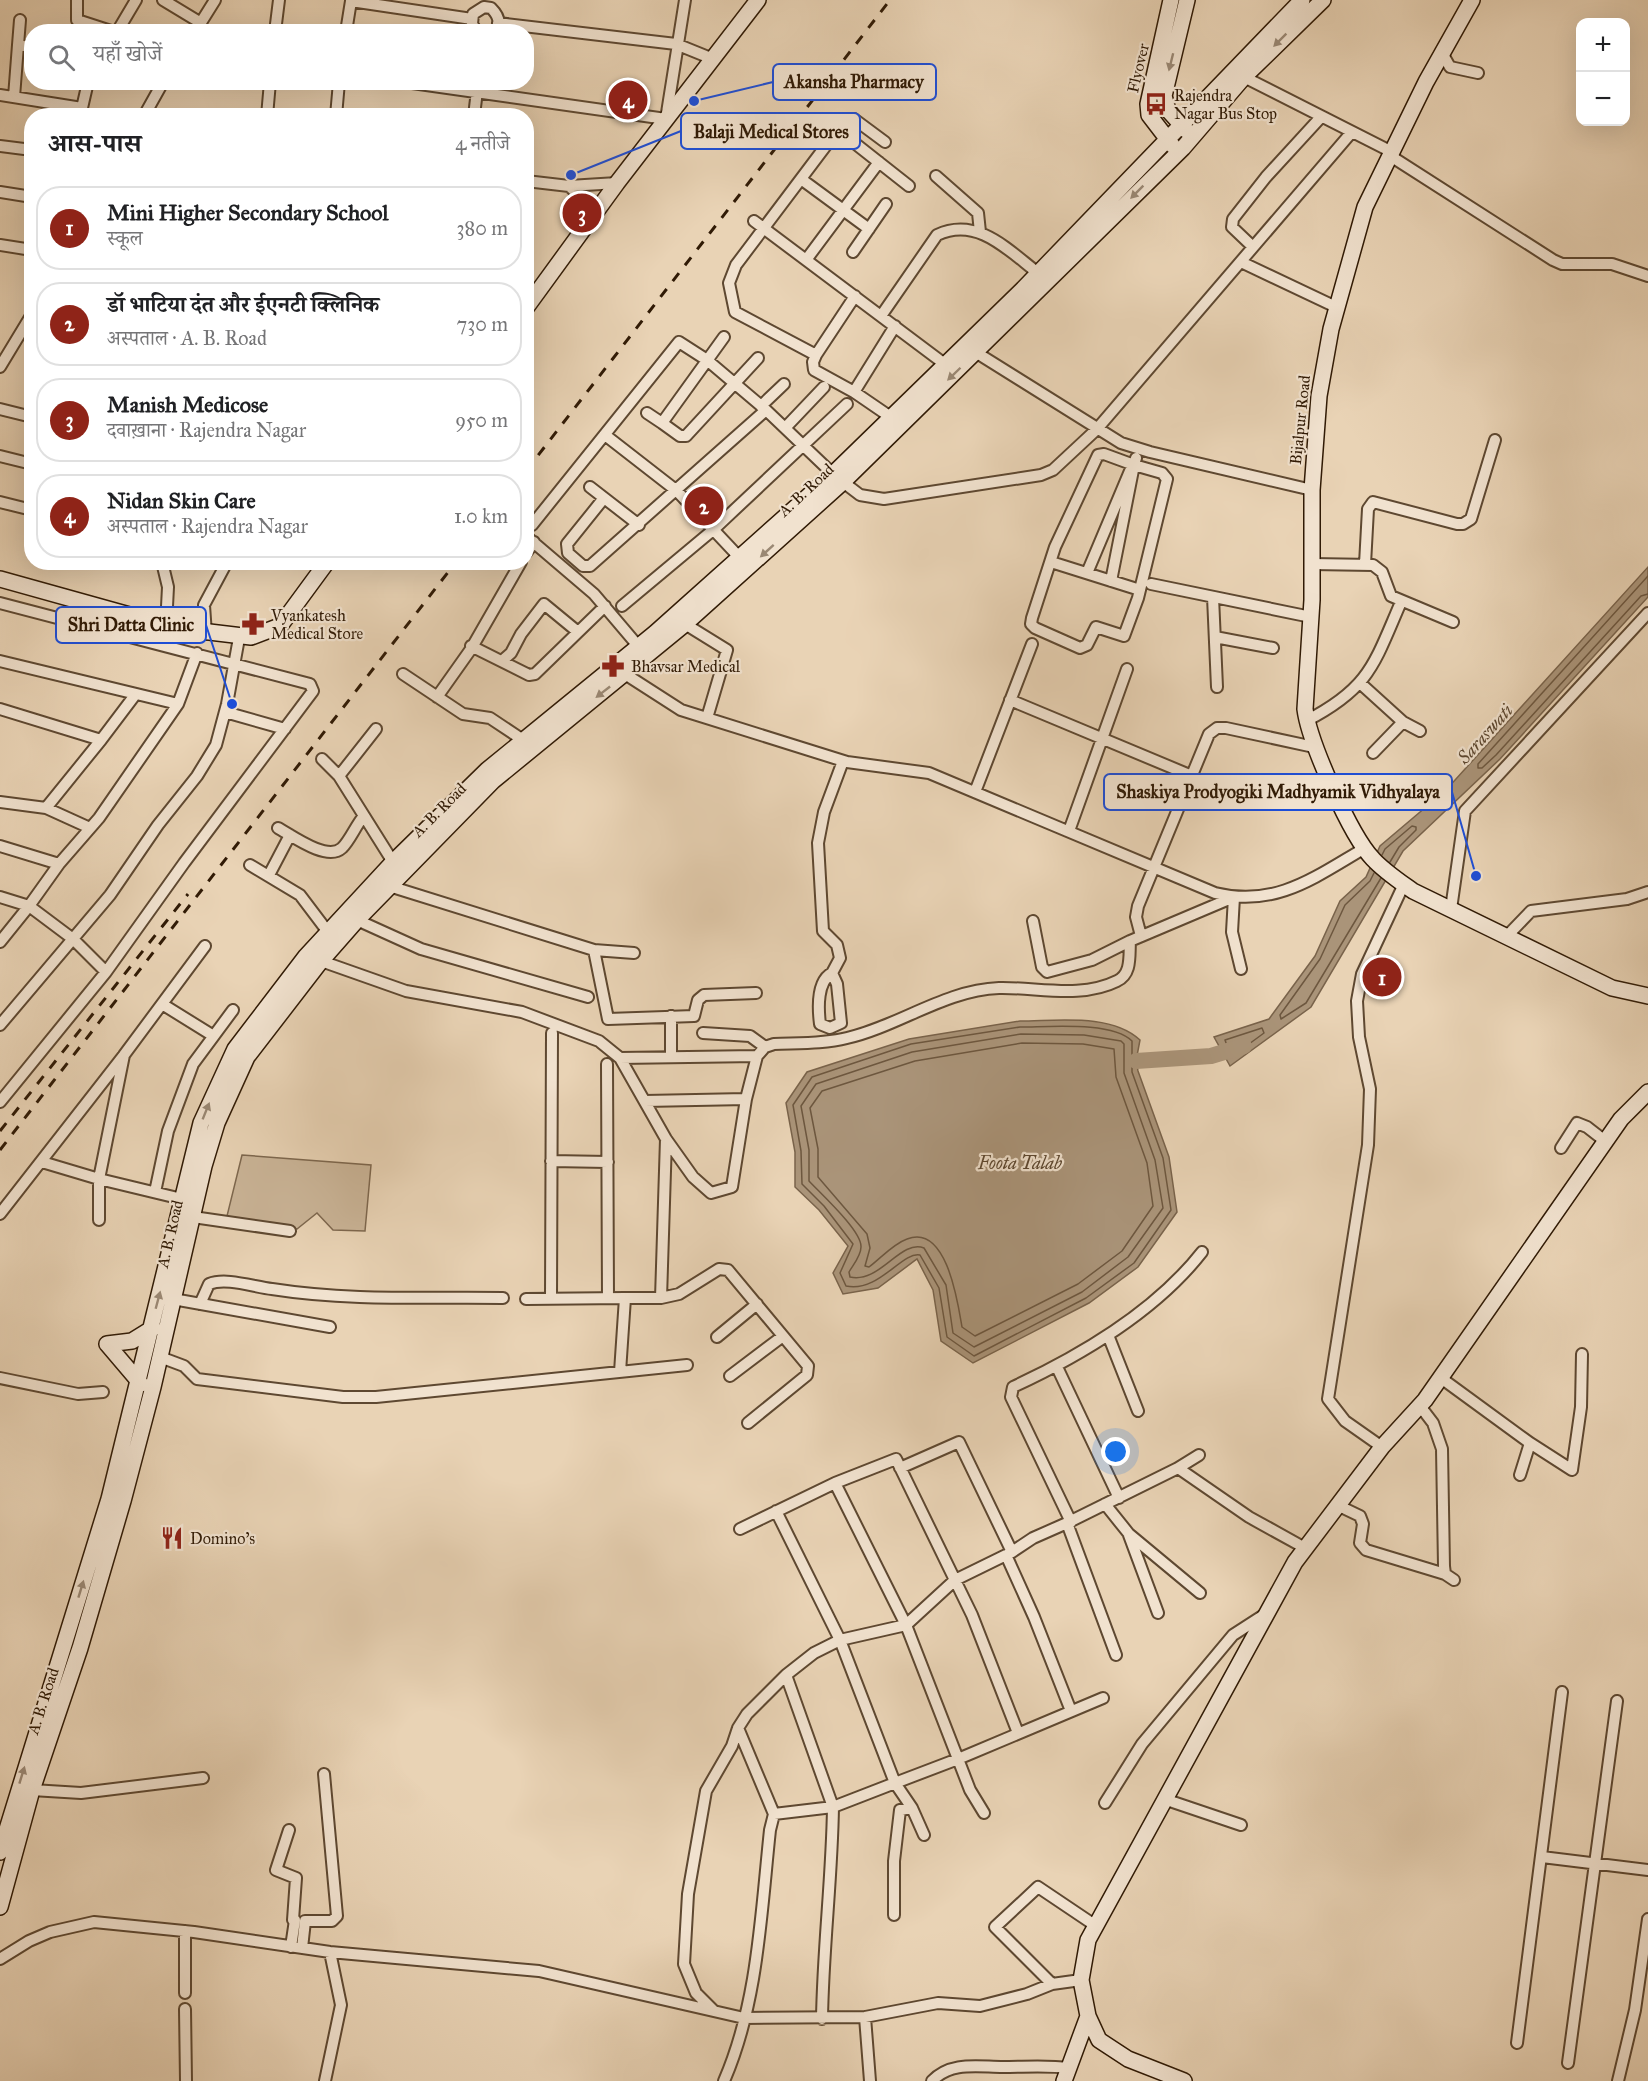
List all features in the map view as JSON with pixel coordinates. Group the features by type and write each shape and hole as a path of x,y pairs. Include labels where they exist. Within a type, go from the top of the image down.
{"main road":[{"path":"534,297 617,183 758,0"},
{"path":"1193,136 1179,124 1302,0"},
{"name":"A. B. Road","path":"158,1329 173,1299 204,1166 231,1087 247,1056 321,961 389,886 493,781 685,624 838,478 976,353 1179,151 1244,76 1323,0"},
{"name":"Bijalpur Road","path":"1369,853 1314,747 1306,721 1311,617 1312,490 1319,396 1336,307 1362,216 1390,154 1472,0"},
{"name":"Flyover","path":"1177,7 1164,96 1168,110 1179,124"},
{"name":"Flyover","path":"1177,7 1148,104 1149,116 1165,139 1179,151"},
{"name":"A. B. Road","path":"1,1904 32,1790 82,1639 146,1385 182,1199 201,1123 235,1049 306,956 393,862 486,770 639,647 740,558 838,478 892,418 1038,273 1179,124"},
{"path":"0,579 166,626 239,638 266,633 280,626 321,570"},
{"path":"1369,853 1401,882 1451,909 1612,988 1648,996"},
{"path":"1177,2081 1128,2059 1099,2040 1088,2016 1081,1980 1088,1940 1266,1614 1305,1548 1382,1447 1420,1406 1605,1141 1621,1119 1648,1092"},
{"path":"146,1385 107,1344 132,1341 158,1329"},
{"name":"A. B. Road","path":"0,1852 5,1811 146,1385"},
{"path":"1066,2075 1088,2016"}],"street":[{"path":"77,0 77,20 90,24"},
{"path":"120,24 136,0"},
{"path":"163,0 194,24"},
{"path":"200,24 215,0"},
{"path":"276,24 279,0"},
{"path":"489,90 666,119 676,44 685,0"},
{"path":"347,24 351,1 472,19"},
{"path":"472,19 480,8 491,4 496,13 496,24"},
{"path":"472,19 474,24"},
{"path":"14,97 20,20"},
{"path":"534,31 676,44 713,58"},
{"path":"18,45 24,46"},
{"path":"1442,53 1450,67 1478,73"},
{"path":"1244,76 1390,154 1553,261 1562,264 1612,264 1648,276"},
{"path":"82,108 86,90"},
{"path":"149,108 159,90"},
{"path":"268,108 269,90"},
{"path":"337,108 338,90"},
{"path":"475,108 477,90"},
{"path":"0,95 63,108"},
{"path":"1253,247 1232,227 1233,219 1266,177 1321,117"},
{"path":"816,355 735,312 729,283 731,275 735,265 846,119 851,118 885,142"},
{"path":"838,130 909,186"},
{"path":"534,523 676,344 683,342 764,408 838,478 860,495 884,499 1041,475 1053,470 1097,429 1351,133"},
{"path":"0,146 24,149"},
{"path":"806,260 879,162"},
{"path":"936,176 978,213 980,232"},
{"path":"801,179 869,229"},
{"path":"534,182 569,186 617,183"},
{"path":"569,186 596,212"},
{"path":"0,192 24,196"},
{"path":"853,252 886,204"},
{"path":"754,221 946,365"},
{"path":"881,316 936,235 951,230 980,232 1038,273"},
{"path":"0,245 24,249"},
{"path":"1240,262 1336,307"},
{"path":"855,296 816,355 813,362 814,370 854,392 892,418"},
{"path":"854,392 895,326"},
{"path":"0,367 24,327"},
{"path":"662,423 724,337"},
{"path":"976,353 1097,429 1136,456 1162,473 1167,479 1140,590 1124,636 1096,627 1088,645 1080,648 1031,624 1055,548 1098,455 1136,456 1312,490"},
{"path":"647,413 680,436 686,436 758,358"},
{"path":"604,498 566,547 568,553 583,566 590,566 677,491 764,408 784,384"},
{"path":"785,428 824,387"},
{"path":"622,606 713,530 847,404"},
{"path":"0,409 24,414"},
{"path":"605,435 677,491 740,558"},
{"path":"1365,564 1368,509 1372,502 1457,524 1467,523 1471,519 1495,440"},
{"path":"0,456 24,462"},
{"path":"1087,573 1136,456"},
{"path":"1111,580 1136,456"},
{"path":"590,487 639,525"},
{"path":"0,502 24,508"},
{"path":"534,543 605,606 639,647"},
{"path":"1051,562 1140,590"},
{"path":"1312,564 1365,564 1379,568 1388,592 1401,602 1454,622"},
{"path":"164,570 168,587 166,626"},
{"path":"206,634 204,606 223,570"},
{"path":"437,697 471,646 516,570"},
{"path":"1151,584 1311,617"},
{"path":"1213,597 1217,687"},
{"path":"1306,721 1339,704 1372,668 1401,602"},
{"path":"0,603 234,662 312,687 312,694 184,862 106,972 0,1102"},
{"path":"503,660 511,653 521,634 544,604 579,632"},
{"path":"471,646 529,675 535,674 605,606"},
{"path":"1451,909 1465,811 1648,613"},
{"path":"685,624 727,650 707,718"},
{"path":"1215,637 1273,648"},
{"path":"0,1025 110,895 158,825 197,776 216,745 225,712 239,638"},
{"path":"975,792 1032,644"},
{"path":"0,942 59,864 90,828 178,704 197,653"},
{"path":"0,661 178,704"},
{"path":"1069,831 1127,669"},
{"path":"403,674 467,716 490,718 523,740"},
{"path":"626,674 681,710 843,761 929,773 1215,893 1234,897 1269,895 1298,887 1369,853"},
{"path":"1360,683 1403,723 1420,731"},
{"path":"45,808 135,695"},
{"path":"1010,700 1192,776"},
{"path":"0,709 101,740"},
{"path":"225,712 285,729"},
{"path":"1373,753 1403,723"},
{"path":"1141,936 1137,912 1209,734 1217,728 1314,747"},
{"path":"339,776 376,729"},
{"path":"322,759 339,776 393,862"},
{"path":"832,973 840,958 840,951 823,931 818,843 824,812 843,761"},
{"path":"0,802 45,808 90,828"},
{"path":"278,828 312,848 334,852 342,849 363,817"},
{"path":"269,875 290,835"},
{"path":"0,846 59,864"},
{"path":"250,865 300,895 328,932"},
{"path":"1382,1447 1345,1421 1328,1399 1368,1145 1370,1089 1359,1037 1357,1001 1362,975 1401,882"},
{"path":"389,886 594,950 634,953"},
{"path":"1506,937 1531,911 1627,899 1648,892"},
{"path":"0,897 29,906 73,939 106,972"},
{"path":"1034,921 1042,967 1047,972 1092,960 1141,936 1234,897"},
{"path":"1234,897 1232,932 1241,969"},
{"path":"357,920 422,949 588,997"},
{"path":"620,1058 761,1052 774,1044 846,1038 945,1000 984,989 1067,991 1105,986 1124,977 1128,972 1130,941"},
{"path":"0,1214 206,946"},
{"path":"594,950 608,1019 694,1016 698,1000 704,995 756,993"},
{"path":"321,961 406,991 522,1012 599,1041 620,1058 666,1138 702,1187 711,1193 732,1187 746,1099 761,1052"},
{"path":"162,1004 212,1035"},
{"path":"155,1192 168,1131 193,1064 212,1035 233,1010"},
{"path":"671,1016 671,1057"},
{"path":"703,1032 750,1036 761,1052"},
{"path":"550,1298 552,1033"},
{"path":"99,1220 99,1179 124,1055"},
{"path":"607,1064 608,1299"},
{"path":"645,1101 746,1099"},
{"path":"1561,1148 1577,1123 1587,1127 1605,1141"},
{"path":"661,1299 666,1138"},
{"path":"551,1161 608,1162"},
{"path":"42,1162 99,1179 182,1199"},
{"path":"192,1217 290,1231"},
{"path":"1116,1655 1069,1522 1011,1397 1013,1387 1058,1366 1108,1335 1181,1278 1202,1252"},
{"path":"526,1299 661,1299 679,1294 719,1269 728,1270 808,1366 809,1371 748,1423"},
{"path":"200,1304 208,1284 221,1282 280,1290 379,1297 503,1298"},
{"path":"173,1299 330,1327"},
{"path":"620,1372 625,1299"},
{"path":"717,1337 757,1304"},
{"path":"730,1376 783,1335"},
{"path":"1108,1335 1138,1411"},
{"path":"1441,1378 1530,1443 1572,1470 1581,1407 1582,1354"},
{"path":"152,1356 184,1366 197,1379 343,1397 376,1397 687,1365"},
{"path":"1058,1366 1119,1498"},
{"path":"0,1378 67,1393 103,1392"},
{"path":"1337,1504 1362,1521 1362,1547 1449,1577 1442,1449 1433,1423 1420,1406"},
{"path":"900,1468 959,1442 1009,1554 1071,1711"},
{"path":"1520,1475 1530,1443"},
{"path":"715,2012 696,1993 684,1964 688,1894 706,1791 747,1714 786,1675 814,1653 840,1640 906,1625 955,1580 1009,1554 1033,1538 1178,1468 1199,1455"},
{"path":"740,1529 835,1483 896,1459 955,1580 1018,1732"},
{"path":"1178,1468 1249,1517 1305,1548"},
{"path":"835,1483 906,1625 970,1790 984,1813"},
{"path":"1105,1504 1129,1534 1200,1593"},
{"path":"776,1511 840,1640 895,1783 912,1808 924,1835"},
{"path":"1129,1534 1158,1613"},
{"path":"1106,1803 1142,1744 1233,1635 1266,1614"},
{"path":"786,1675 833,1807 832,1854 823,1952 822,2019"},
{"path":"1517,2043 1562,1692"},
{"path":"774,1814 833,1807 958,1759 1103,1698"},
{"path":"1568,2063 1617,1701"},
{"path":"724,2081 744,2018 752,1981 770,1830 774,1814 738,1728"},
{"path":"289,1830 276,1870 296,1878 293,1920 332,1921 337,1916 324,1774"},
{"path":"32,1790 81,1793 203,1778"},
{"path":"1164,1799 1241,1825"},
{"path":"894,1916 894,1862 900,1810 912,1808"},
{"path":"1542,1857 1648,1870"},
{"path":"1052,1984 995,1927 1038,1887 1096,1926"},
{"path":"1618,2081 1635,2010 1648,1919"},
{"path":"296,1948 300,1921"},
{"path":"0,1959 29,1941 50,1932 94,1922 185,1931 330,1952 539,1971 744,2018 865,2017 938,2003 980,2006 1027,1994 1052,1984 1081,1980"},
{"path":"185,1931 185,1993"},
{"path":"325,2081 341,2006 330,1952"},
{"path":"185,2009 186,2081"},
{"path":"865,2017 870,2081"},
{"path":"932,2081 937,2075 963,2066 1045,2065 1066,2075"}],"shaded area":[{"path":"242,1155 371,1165 365,1231 333,1230 317,1213 297,1229 226,1220"}],"water":[{"path":"1648,567 1648,597 1500,759 1403,851 1311,1007 1230,1066 1214,1037 1269,1019 1315,956 1340,901 1366,877 1380,846 1446,790"},
{"name":"Foota Talab","path":"1020,1021 1099,1022 1128,1031 1140,1040 1136,1061 1138,1071 1169,1157 1177,1212 1138,1267 1089,1303 973,1363 941,1341 933,1290 917,1259 878,1288 843,1294 833,1273 848,1246 819,1210 795,1187 795,1152 786,1103 807,1072 909,1039"}],"waterway":[{"name":"Saraswati","path":"1136,1061 1211,1056 1244,1046"}],"railway":[{"path":"534,461 890,0"},
{"path":"0,1150 450,570"},
{"path":"0,1131 188,894"}],"place":[{"name":"Nidan Skin Care","path":"628,100"},
{"name":"Akansha Pharmacy","path":"694,101"},
{"name":"Rajendra Nagar Bus Stop","path":"1156,104"},
{"name":"Balaji Medical Stores","path":"571,175"},
{"name":"Manish Medicose","path":"582,213"},
{"name":"डॉ भाटिया दंत और ईएनटी क्लिनिक","path":"704,506"},
{"name":"Vyankatesh Medical Store","path":"253,624"},
{"name":"Bhavsar Medical","path":"613,666"},
{"name":"Shri Datta Clinic","path":"232,704"},
{"name":"Shaskiya Prodyogiki Madhyamik Vidhyalaya","path":"1476,876"},
{"name":"Mini Higher Secondary School","path":"1382,977"},
{"name":"Domino's","path":"172,1538"}]}
